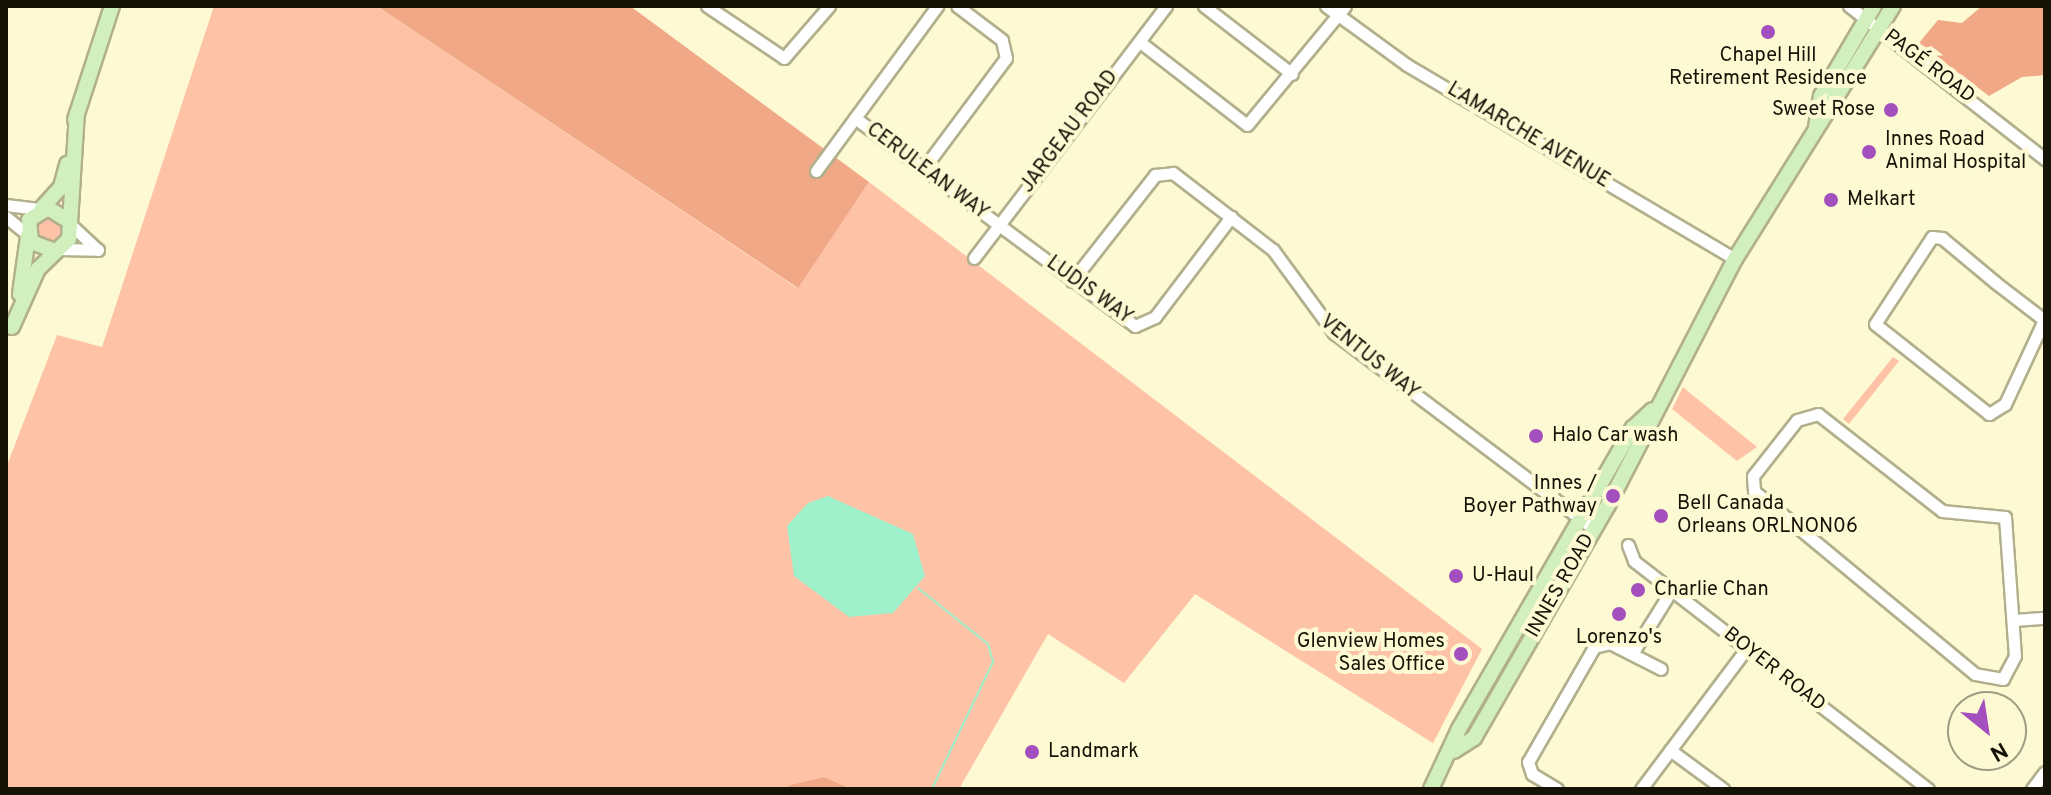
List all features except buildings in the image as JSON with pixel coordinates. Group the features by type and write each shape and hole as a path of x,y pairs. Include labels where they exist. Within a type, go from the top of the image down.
{"main road":[{"path":"9,334 28,235 42,209 61,187 77,113 112,6"},
{"name":"INNES ROAD","path":"1454,751 1474,738 1594,529 1652,410 1735,259 1893,6"},
{"name":"INNES ROAD","path":"1816,128 1821,96 1870,13"},
{"path":"9,334 38,269 57,250 70,223 77,113"},
{"path":"42,209 61,211 70,223"},
{"path":"28,235 35,247 57,250"},
{"name":"INNES ROAD","path":"1431,789 1454,751 1459,729 1633,428 1652,410"}],"street":[{"path":"712,7 784,58 829,6"},
{"path":"816,171 937,6"},
{"path":"924,168 1006,58 1002,40 957,6"},
{"name":"JARGEAU ROAD","path":"974,258 1166,6"},
{"path":"1204,6 1292,74"},
{"name":"LAMARCHE AVENUE","path":"1326,6 1341,11 1407,65 1735,259"},
{"name":"PAGÉ ROAD","path":"1849,6 1870,13 1879,29 2045,159"},
{"path":"1140,42 1247,125 1341,11"},
{"name":"CERULEAN WAY","path":"855,118 999,226"},
{"name":"VENTUS WAY","path":"1072,281 1160,172 1176,175 1277,255 1334,333 1594,529"},
{"path":"6,205 42,209"},
{"path":"6,217 28,235"},
{"name":"LUDIS WAY","path":"999,226 1129,323 1145,325 1231,217"},
{"path":"57,250 98,250 70,223"},
{"path":"1932,237 2044,321 2005,404 1989,414 1971,407 1875,324 1932,237"},
{"path":"1818,414 1942,511 2005,517 2014,620 2012,669 1996,681 1980,678 1757,494 1753,476 1802,415 1818,414"},
{"name":"BOYER ROAD","path":"1628,545 1634,561 1928,789"},
{"path":"1633,652 1671,591"},
{"path":"2014,620 2045,618"},
{"path":"1557,789 1532,774 1530,755 1594,647 1610,643 1633,652 1661,669"},
{"path":"1641,789 1746,649"},
{"path":"1670,750 1723,789"},
{"path":"2032,789 2045,772"}],"shaded area":[{"path":"214,6 377,6 797,288 869,182 1482,649 1433,743 1195,594 1124,683 1048,634 959,789 852,789 824,777 783,789 6,789 6,468 57,335 102,347"},
{"path":"377,6 630,6 869,182 798,288"},
{"path":"1982,6 2045,7 2045,75 2022,77 1989,96 1919,43 1938,20 1962,23"},
{"path":"49,218 58,221 61,230 58,239 49,242 40,239 37,230 40,221"},
{"path":"1893,357 1899,361 1849,424 1843,419"},
{"path":"1683,387 1757,447 1737,461 1672,409"},
{"path":"828,496 913,534 925,576 893,613 849,617 794,576 787,526 808,503"},
{"path":"824,777 852,789 783,789 791,785"}],"waterway":[{"path":"918,588 988,644 993,662 932,789"}],"place":[{"name":"Chapel Hill Retirement Residence","path":"1768,32"},
{"name":"Sweet Rose","path":"1891,110"},
{"name":"Innes Road Animal Hospital","path":"1869,152"},
{"name":"Melkart","path":"1831,200"},
{"name":"Halo Car wash","path":"1536,436"},
{"name":"Innes / Boyer Pathway","path":"1613,496"},
{"name":"Bell Canada Orleans ORLNON06","path":"1661,516"},
{"name":"U-Haul","path":"1456,576"},
{"name":"Charlie Chan","path":"1638,590"},
{"name":"Lorenzo's","path":"1619,614"},
{"name":"Glenview Homes Sales Office","path":"1461,654"},
{"name":"Landmark","path":"1032,752"}]}
